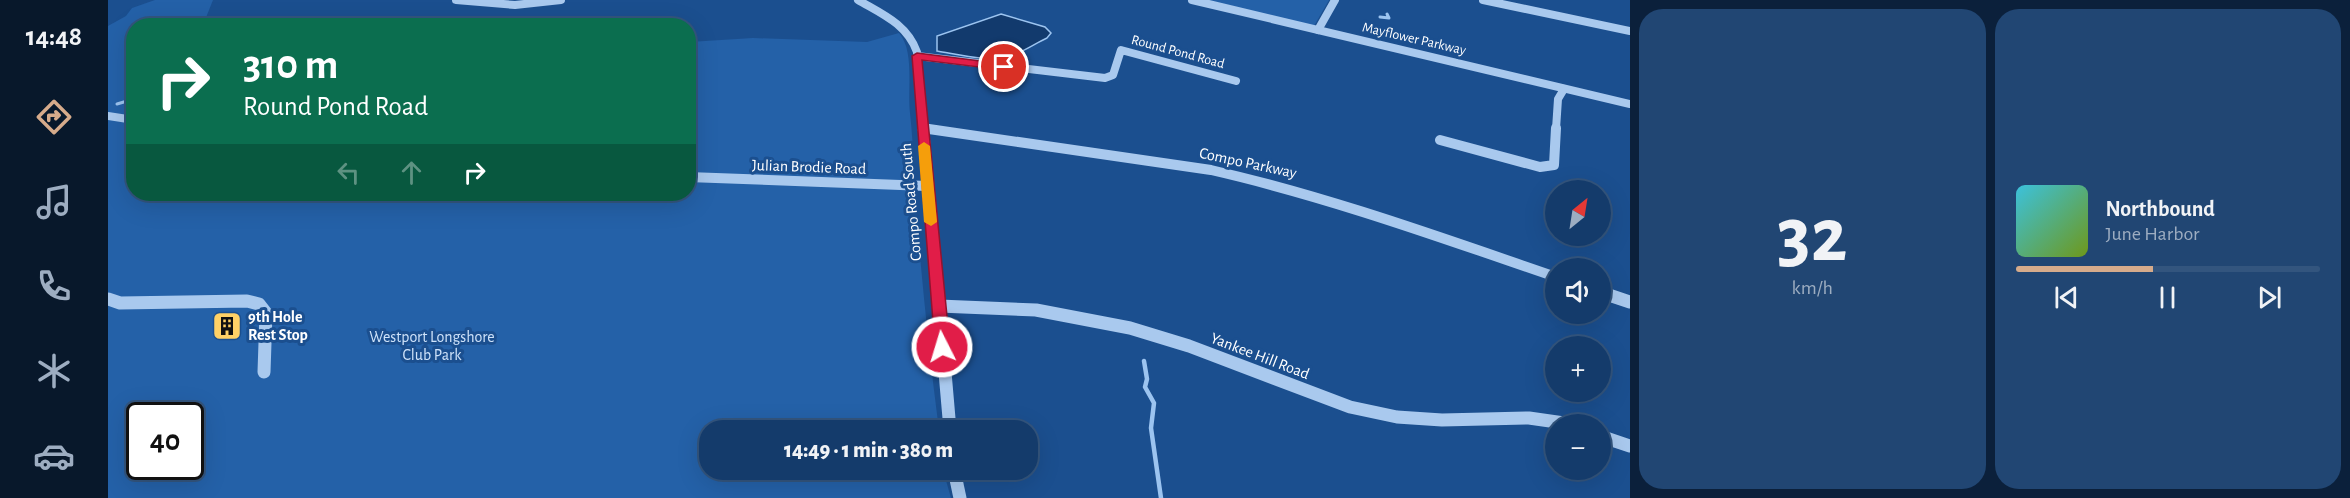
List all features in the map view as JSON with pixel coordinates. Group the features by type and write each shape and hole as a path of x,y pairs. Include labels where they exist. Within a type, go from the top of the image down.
{"street":[{"path":"456,0 515,5 561,0"},
{"name":"Compo Road South","path":"858,0 904,29 913,40 917,56 949,420"},
{"name":"Mayflower Parkway","path":"1192,0 1630,104"},
{"path":"1318,30 1335,0"},
{"path":"1483,0 1630,31"},
{"name":"Round Pond Road","path":"917,56 1105,78 1113,75 1121,50 1236,81"},
{"path":"1541,83 1558,99"},
{"path":"1440,140 1526,165 1540,167 1554,165 1558,99 1564,89"},
{"path":"108,117 126,119"},
{"path":"108,122 119,118"},
{"name":"Compo Parkway","path":"922,128 1253,179 1306,192 1545,273"},
{"name":"Julian Brodie Road","path":"696,177 927,186"},
{"path":"1611,296 1630,302"},
{"path":"108,299 120,303 247,301 259,304 266,313 264,372"},
{"name":"Yankee Hill Road","path":"939,306 1036,310 1130,328 1189,346 1350,407 1397,417 1442,420 1529,418 1545,420"},
{"path":"1611,440 1630,446"},
{"path":"956,480 960,498"}],"green space":[{"name":"Westport Longshore Club Park","path":"155,0 213,0 206,18 126,18 126,201 696,201 696,42 753,38 867,42 899,33 904,41 909,60 909,104 917,222 938,420 699,420 699,480 946,480 951,498 108,498 108,26 126,16 132,8"},
{"path":"1207,0 1329,0 1314,26"}],"shaded area":[{"path":"1001,14 1045,27 1051,33 1047,38 1026,49 1004,57 975,57 937,51 937,36"}],"waterway":[{"path":"1380,17 1389,18 1387,14"},
{"path":"117,104 126,101"},
{"path":"1144,361 1147,379 1145,387 1154,403 1151,428 1161,498"}],"slow traffic":[{"path":"924,146 931,222"}],"place":[{"name":"9th Hole Rest Stop","path":"227,326"}],"route":[{"path":"942,347 917,56 1004,67"}]}
